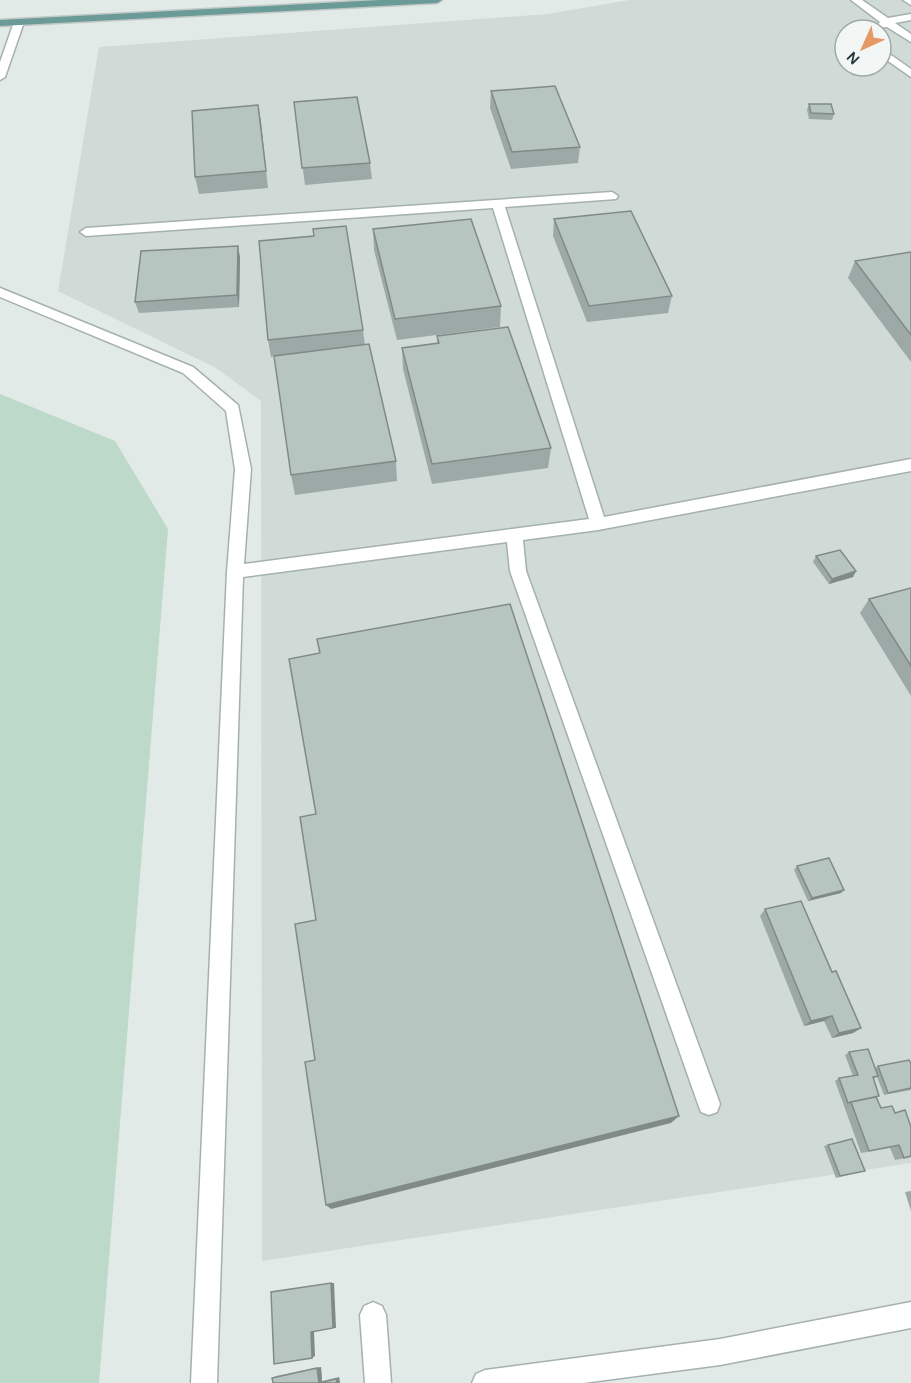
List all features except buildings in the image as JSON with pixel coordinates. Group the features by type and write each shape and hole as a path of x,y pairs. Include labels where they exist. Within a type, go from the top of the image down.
{"main road":[{"path":"0,23 437,0"}],"street":[{"path":"856,0 874,18"},
{"path":"893,23 911,17"},
{"path":"0,77 20,22"},
{"path":"893,31 911,39"},
{"path":"893,60 911,74"},
{"path":"86,232 612,196"},
{"path":"498,204 598,524"},
{"path":"0,292 188,370 233,409 243,469 235,572 204,1383"},
{"path":"235,572 598,524 911,465"},
{"path":"514,535 518,571 709,1104"},
{"path":"373,1315 378,1383"},
{"path":"485,1383 720,1352 911,1315"}],"shaded area":[{"path":"629,0 911,0 911,1163 262,1261 261,401 216,368 58,291 99,47 548,14"}],"green space":[{"path":"0,394 115,441 168,529 99,1383 0,1383"}]}
